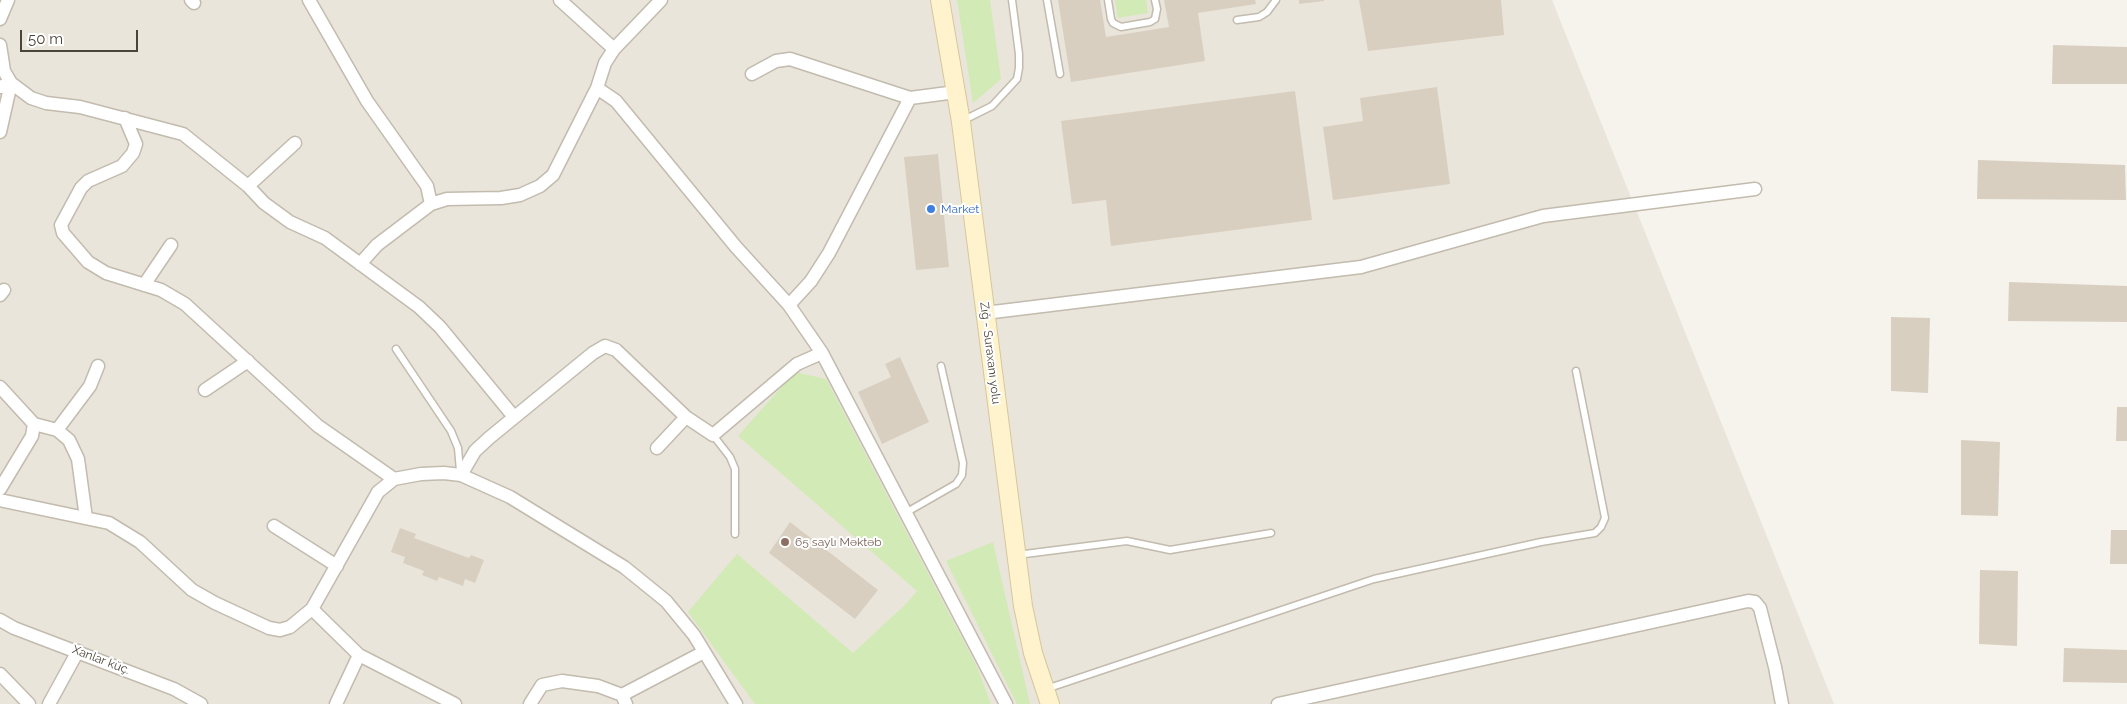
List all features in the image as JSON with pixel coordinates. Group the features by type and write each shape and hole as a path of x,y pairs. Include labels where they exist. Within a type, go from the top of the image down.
{"main road":[{"name":"Zığ - Suraxanı yolu","path":"940,0 956,92 1023,606 1033,653 1047,697"}],"street":[{"path":"0,19 8,0"},
{"path":"309,0 367,101 426,186 431,204"},
{"path":"560,0 614,49"},
{"path":"360,264 377,245 431,204 447,199 501,198 520,195 540,186 553,175 597,88 605,63 614,49 661,0"},
{"path":"0,44 5,85 0,132"},
{"path":"752,74 776,62 790,59 910,98 956,92"},
{"path":"5,85 31,98 80,107 183,134 248,186 264,203 290,222 325,238 420,307 440,327 514,417"},
{"path":"597,88 616,101 736,247 789,305 822,353 1006,704"},
{"path":"789,305 812,281 829,253 910,98"},
{"path":"125,118 136,144 133,153 122,166 88,181 84,185 61,225 63,233 88,262 106,273 161,290 185,304 318,426 394,479"},
{"path":"248,186 295,143"},
{"path":"984,313 1361,268 1543,216 1755,189"},
{"path":"144,285 172,245"},
{"path":"461,475 475,451 593,353 605,346 616,350 686,417 713,435 797,364 822,353"},
{"path":"205,390 248,362"},
{"path":"57,430 90,386 98,366"},
{"path":"0,387 34,424 57,430 69,440 78,459 86,518"},
{"path":"657,448 686,417"},
{"path":"0,489 32,436 34,424"},
{"path":"0,500 109,523 140,542 192,590 269,628 280,630 290,627 312,609 366,510 378,492 394,479 421,474 444,473 461,475 510,497 624,567 666,600 694,635 736,704"},
{"path":"274,526 337,566"},
{"path":"1278,704 1748,601 1755,602 1760,608 1782,704"},
{"path":"312,609 359,655 456,704"},
{"name":"Xanlar küç.","path":"0,620 14,628 174,689 201,704"},
{"path":"49,704 78,652"},
{"path":"530,704 542,685 562,681 598,686 624,700 704,652"},
{"path":"336,704 359,655"},
{"path":"0,674 29,704"},
{"path":"174,689 176,704"}],"lane":[{"path":"960,122 992,106 1017,79 1019,54 1012,0"},
{"path":"1047,0 1060,74"},
{"path":"1108,0 1110,19 1117,26 1121,27 1150,22 1155,19 1157,9 1155,0"},
{"path":"1237,20 1259,17 1267,12 1276,0"},
{"path":"396,349 451,430 458,448 461,475"},
{"path":"907,512 956,484 962,475 963,463 941,366"},
{"path":"1047,697 1374,579 1541,542 1595,533 1605,518 1576,371"},
{"path":"713,435 730,457 735,469 735,534"},
{"path":"1016,555 1127,541 1170,550 1271,533"}],"shaded area":[{"path":"0,0 1552,0 1834,704 0,704"}],"green space":[{"path":"957,0 990,0 1001,79 973,103"},
{"path":"1115,0 1146,0 1148,13 1118,18"},
{"path":"795,372 826,379 977,667 991,704 755,704 688,612 737,554 853,653 907,603 917,591 738,436"},
{"path":"993,542 1030,704 1017,704 946,561"}],"building":[{"path":"1058,0 1100,0 1106,37 1169,27 1164,0 1255,0 1256,4 1198,13 1205,61 1071,82"},
{"path":"1299,0 1324,0 1324,1 1299,4"},
{"path":"1359,0 1501,0 1504,35 1368,51"},
{"path":"2053,45 2127,47 2127,84 2052,84"},
{"path":"1437,87 1450,184 1333,200 1323,127 1363,121 1360,98"},
{"path":"1295,91 1312,220 1111,246 1106,200 1072,204 1061,121"},
{"path":"938,154 949,267 916,270 904,157"},
{"path":"1978,160 2125,165 2126,200 1977,199"},
{"path":"2009,282 2127,286 2127,322 2008,321"},
{"path":"1891,317 1930,318 1928,393 1891,391"},
{"path":"900,357 929,422 882,444 858,392 891,377 885,364"},
{"path":"2117,407 2127,407 2127,441 2116,441"},
{"path":"1961,440 2000,442 1998,516 1961,515"},
{"path":"790,522 878,590 855,619 769,553"},
{"path":"400,528 416,534 414,538 469,558 471,555 484,560 475,583 465,579 463,586 439,577 437,581 422,575 424,571 403,563 405,557 391,552"},
{"path":"2111,530 2127,530 2127,564 2110,564"},
{"path":"1980,570 2018,571 2017,646 1979,644"},
{"path":"2064,648 2127,650 2127,683 2063,682"}],"place":[{"name":"Market","path":"931,209"},
{"name":"65 saylı Məktəb","path":"785,542"}]}
